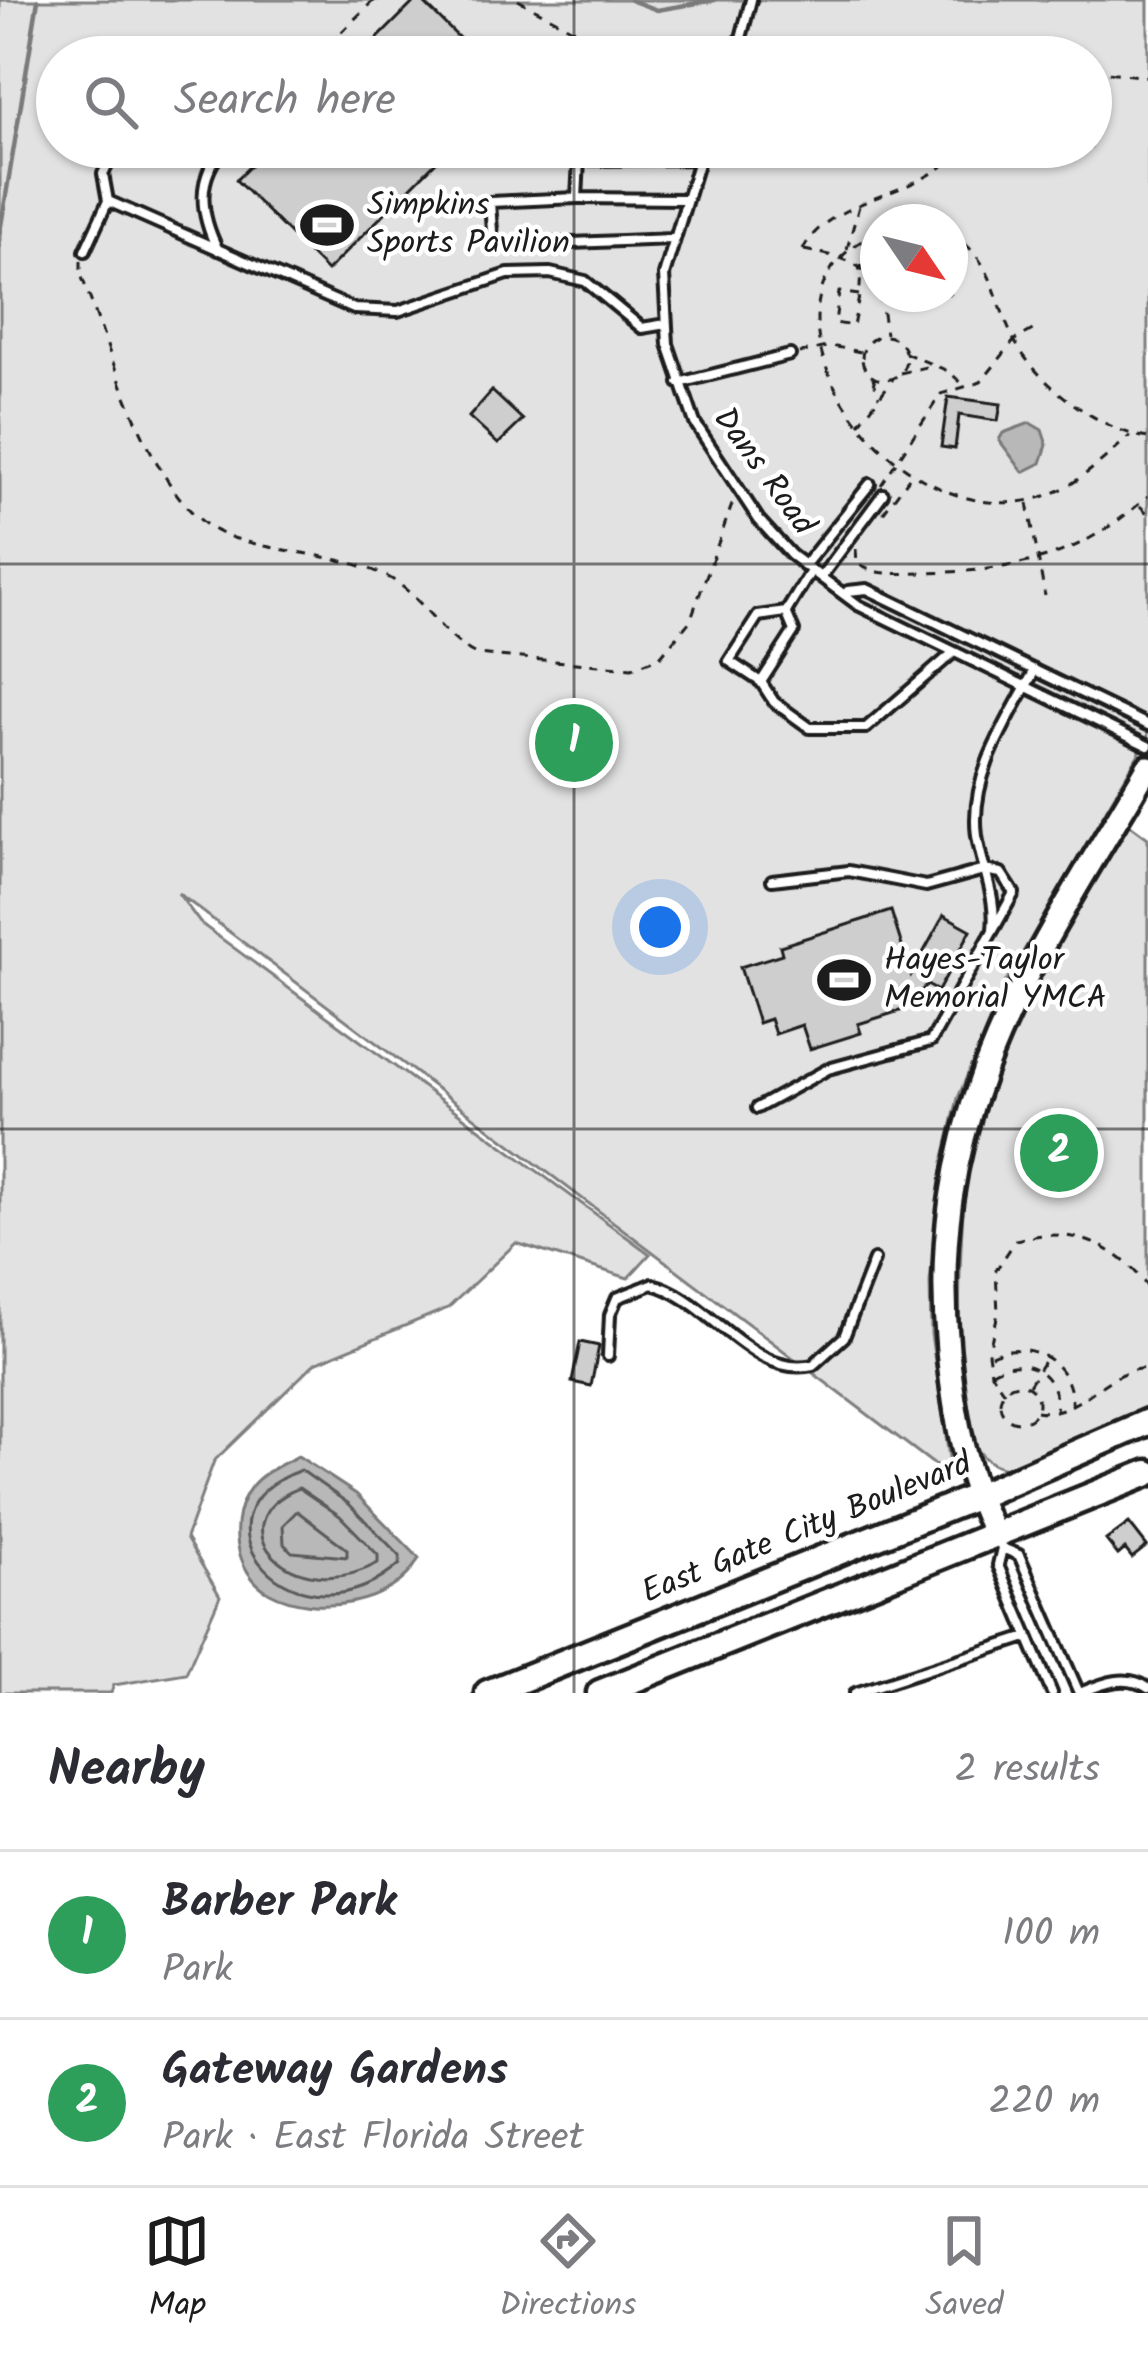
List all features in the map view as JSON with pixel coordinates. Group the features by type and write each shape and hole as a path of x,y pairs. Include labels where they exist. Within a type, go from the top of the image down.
{"main road":[{"path":"999,1541 975,1497 952,1394 945,1319 944,1266 966,1112 997,1030 1148,767"},
{"name":"East Gate City Boulevard","path":"488,1693 975,1497 1148,1422"},
{"path":"600,1693 999,1541 1148,1473"}],"lane":[{"path":"742,36 751,0"},
{"path":"85,251 108,201 106,168"},
{"path":"209,168 202,200 218,250"},
{"path":"577,198 579,168"},
{"name":"Dans Road","path":"696,168 671,239 664,275 665,324 679,383 695,423 738,489 812,572 847,592 858,605 1148,746"},
{"path":"671,239 490,244 493,200 684,199"},
{"path":"108,201 354,309 416,308 504,275 550,272 585,281 642,328 665,324"},
{"path":"679,383 791,357"},
{"path":"812,572 876,489"},
{"path":"876,489 786,612 758,616 730,662 760,682 775,702 809,728 866,728 954,652"},
{"name":"Dans Road","path":"847,592 867,589 1148,725"},
{"path":"760,682 794,631 786,612"},
{"path":"993,932 995,911 975,814 980,785 1035,670"},
{"path":"757,1108 828,1070 931,1041 1013,893 1001,873 985,870 926,886 849,871 772,880"},
{"path":"608,1356 610,1315 616,1298 652,1284 673,1288 779,1364 812,1365 844,1337 874,1260"},
{"path":"999,1541 998,1565 1052,1693"},
{"path":"999,1541 1019,1555 1080,1693 1112,1680 1138,1682 1148,1688"},
{"path":"855,1693 1028,1637"}],"path":[{"path":"337,36 374,0"},
{"path":"518,0 586,36"},
{"path":"1112,73 1148,77"},
{"path":"818,319 853,326 860,266 803,250 818,230 937,168"},
{"path":"847,252 859,205"},
{"path":"860,244 841,257 822,289 818,319 822,347 840,399 859,425 911,475 960,498 1028,501 1063,489 1130,436"},
{"path":"968,250 986,268 1015,340 1064,394 1130,436 1148,438"},
{"path":"85,251 81,275 159,471 177,501 203,524 230,537 392,579 454,641 476,655 632,668 660,657 690,621 738,489"},
{"path":"822,289 859,295"},
{"path":"835,322 839,292"},
{"path":"882,312 886,335"},
{"path":"876,489 937,398 981,382 1015,340 1038,327"},
{"path":"879,398 862,365 862,352 872,338 886,335 899,341 905,353 956,375 964,386"},
{"path":"791,357 822,347 862,352"},
{"path":"900,373 905,353"},
{"path":"859,425 894,378 928,366"},
{"path":"872,377 894,378"},
{"path":"880,514 911,475"},
{"path":"856,547 857,563 878,573 1008,569 1039,562 1104,532 1148,496"},
{"path":"1028,501 1046,596"},
{"path":"1139,505 1148,514"},
{"path":"1004,1392 991,1373 988,1356 998,1314 996,1270 1016,1240 1036,1234 1083,1239 1113,1252 1148,1288"},
{"path":"1141,1277 1148,1271"},
{"path":"988,1356 1019,1348 1046,1356 1066,1376 1072,1407"},
{"path":"1028,1387 1046,1356"},
{"path":"1139,1368 1148,1360"},
{"path":"991,1373 1014,1363 1038,1369 1052,1384 1055,1414"},
{"path":"1036,1411 1055,1414 1072,1407 1104,1380 1148,1368"},
{"path":"1014,1385 1028,1387 1037,1399 1036,1411 1027,1420 1009,1419 1000,1404 1004,1392 1014,1385"}],"shaded area":[{"path":"0,0 1148,0 1148,738 1005,983 958,1098 943,1162 930,1282 931,1334 952,1478 178,893 200,923 650,1254 628,1278 516,1243 448,1308 315,1363 214,1461 186,1538 220,1596 186,1673 114,1685 111,1693 0,1693"},
{"path":"1129,824 1148,838 1148,1414 1010,1468 996,1465 979,1451 970,1430 964,1391 960,1287 968,1162 1003,1047 1063,933"}],"water":[{"path":"1030,423 1042,430 1047,445 1041,463 1023,472 999,440 1003,433"},
{"path":"298,1456 356,1494 419,1558 408,1574 373,1596 330,1605 288,1600 258,1584 241,1559 238,1544 243,1500 260,1477"}],"building":[{"path":"421,0 457,36 380,36"},
{"name":"Simpkins Sports Pavilion","path":"248,168 430,168 327,271 236,180"},
{"path":"492,391 523,420 498,444 469,417"},
{"path":"948,397 1001,404 998,421 959,415 955,449 941,447"},
{"name":"Hayes-Taylor Memorial YMCA","path":"891,911 911,975 944,915 971,930 938,991 927,985 916,996 919,1005 858,1024 861,1033 810,1049 802,1025 775,1034 770,1019 758,1023 740,967 782,954 780,946"},
{"path":"580,1342 599,1346 591,1386 572,1382"},
{"path":"1129,1523 1147,1546 1132,1558 1125,1549 1118,1555 1106,1540"}],"waterway":[{"path":"0,232 38,0"},
{"path":"630,0 657,10 715,0"}],"place":[{"name":"Simpkins Sports Pavilion","path":"327,225"},
{"name":"Barber Park","path":"574,743"},
{"name":"Hayes-Taylor Memorial YMCA","path":"844,980"},
{"name":"Gateway Gardens","path":"1059,1153"}]}
